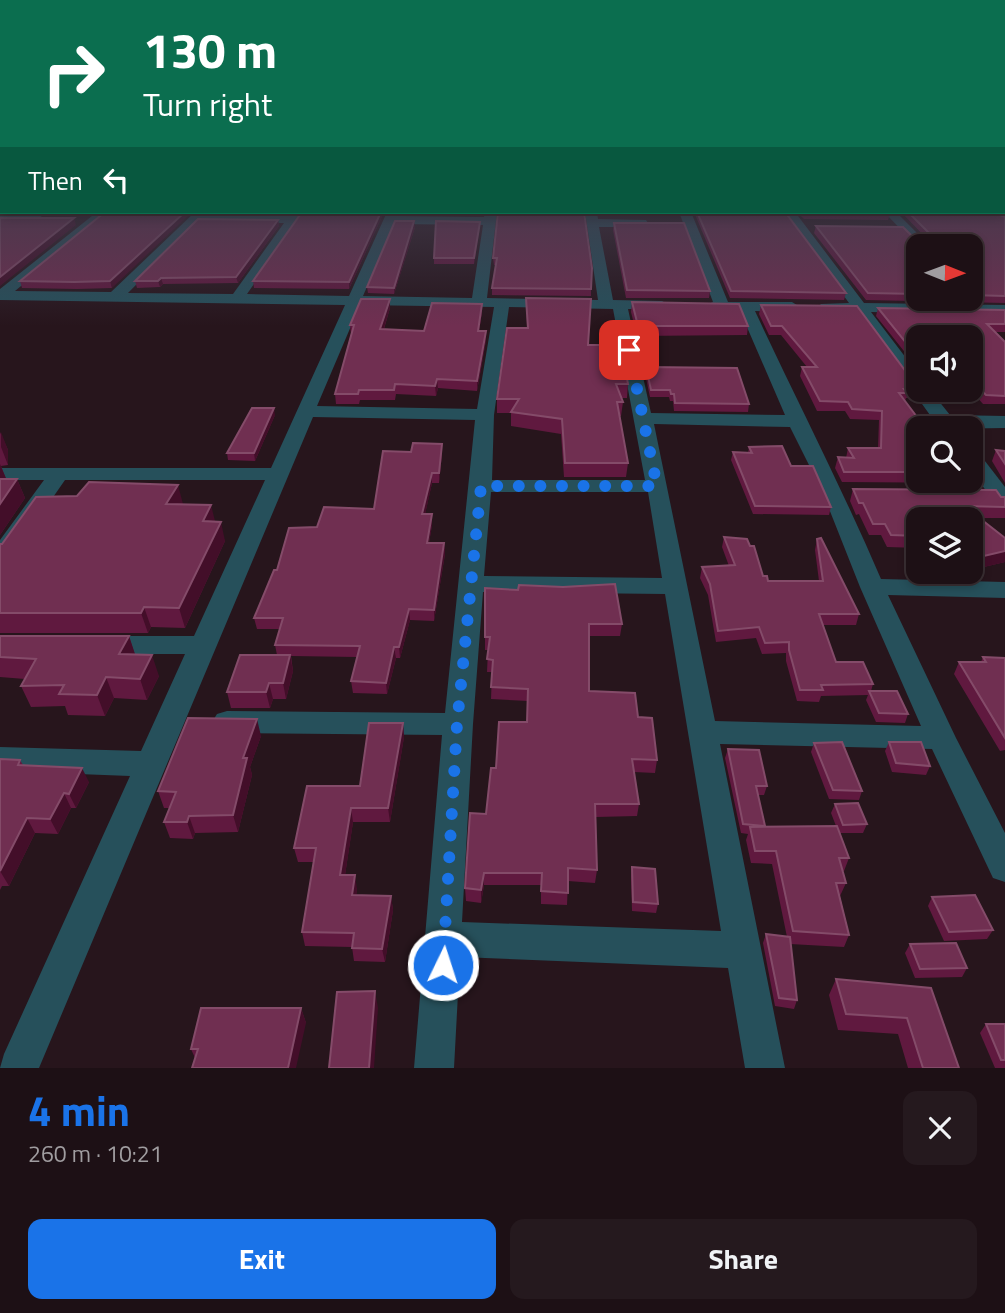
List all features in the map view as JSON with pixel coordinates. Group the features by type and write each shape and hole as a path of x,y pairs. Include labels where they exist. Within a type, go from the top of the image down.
{"street":[{"path":"1,295 82,226"},
{"path":"116,298 187,226"},
{"path":"236,300 289,226"},
{"path":"18,1068 387,226"},
{"path":"434,1068 445,939 457,724 481,486 491,226"},
{"path":"594,226 644,418 765,1068"},
{"path":"687,226 797,421 833,491 872,587 1005,867"},
{"path":"807,226 858,308 906,371"},
{"path":"1,295 997,309 1005,325"},
{"path":"305,411 485,415"},
{"path":"644,418 797,421"},
{"path":"983,423 1005,422"},
{"path":"983,472 1002,497"},
{"path":"0,474 278,474"},
{"path":"0,557 59,474"},
{"path":"481,486 657,486"},
{"path":"833,491 861,492"},
{"path":"972,493 1002,497"},
{"path":"472,584 675,586"},
{"path":"872,587 1005,590"},
{"path":"81,645 202,645"},
{"path":"171,721 457,724"},
{"path":"702,732 942,738"},
{"path":"0,759 149,764"},
{"path":"445,939 742,950"}],"building":[{"path":"0,226 64,226 0,277"},
{"path":"88,226 170,226 110,281 20,281"},
{"path":"191,226 274,226 236,277 135,281"},
{"path":"292,226 375,226 349,282 253,281"},
{"path":"393,226 413,226 394,288 367,287"},
{"path":"436,226 479,226 474,258 434,258"},
{"path":"496,226 586,226 592,268 591,289 492,288 497,258 493,258"},
{"path":"615,226 685,226 710,291 627,290"},
{"path":"703,226 795,226 846,293 731,291"},
{"path":"816,226 903,227 910,234 906,234 906,294 868,293"},
{"path":"922,226 1005,226 1005,296 984,295 984,234 930,234"},
{"path":"526,298 591,299 588,345 621,345 628,384 616,384 623,402 617,402 628,463 565,463 562,419 511,412 519,399 497,399 507,328 528,328"},
{"path":"361,299 390,299 380,329 424,331 432,303 482,304 478,331 486,331 477,381 437,379 435,386 395,384 394,390 359,390 358,394 335,394 354,325 350,325"},
{"path":"632,302 739,304 748,326 638,326"},
{"path":"761,305 857,306 906,372 906,393 899,393 916,416 906,416 906,472 844,472 838,457 854,458 848,448 881,448 882,411 852,409 848,402 820,401 802,367 817,367 782,326 771,326"},
{"path":"878,308 906,308 906,312 1005,310 1005,324 987,324 1005,342 1005,396 986,395 983,392 983,325 906,325 906,343"},
{"path":"646,367 737,368 749,404 675,403 674,394 671,394 670,390 651,390"},
{"path":"252,408 274,408 254,453 227,453"},
{"path":"413,443 442,444 439,473 432,473 422,514 432,514 427,543 444,543 434,610 409,609 399,647 394,647 386,683 351,681 360,646 275,645 283,618 254,618 274,570 277,570 289,528 317,527 324,507 374,509 383,451 411,452"},
{"path":"782,446 791,466 813,466 831,507 755,506 733,452 752,453 749,447"},
{"path":"996,450 1005,451 1005,464"},
{"path":"0,479 17,479 0,504"},
{"path":"89,482 178,485 166,504 211,505 203,521 221,522 179,608 144,607 141,613 0,613 0,544 36,497 77,496"},
{"path":"853,489 906,489 906,493 983,493 983,490 996,490 1001,497 1005,497 1005,507 906,507 906,536 891,535 885,524 873,524 863,503 859,503"},
{"path":"983,521 1005,538 1005,551 983,556"},
{"path":"724,537 747,539 750,546 754,546 763,576 767,576 768,581 823,581 817,539 821,538 859,614 819,614 836,662 863,662 873,684 821,685 823,690 800,690 789,642 765,643 759,627 718,631 710,584 702,567 735,565"},
{"path":"615,584 622,624 589,624 589,691 635,693 638,717 652,718 657,760 632,759 639,804 595,804 597,870 568,868 568,893 541,891 542,873 484,873 481,890 465,888 470,813 486,814 491,768 496,768 499,722 527,722 528,689 491,687 493,660 487,659 490,637 485,637 485,588 518,590 519,585 563,587"},
{"path":"0,636 129,636 119,654 152,655 140,679 106,677 97,695 59,694 64,685 21,686 36,659 0,657"},
{"path":"240,655 290,655 283,683 269,683 266,692 227,692"},
{"path":"983,657 1005,658 1005,738 959,662 986,662"},
{"path":"869,691 897,691 908,714 879,713"},
{"path":"188,718 257,719 243,758 247,758 233,815 189,816 187,822 164,822 176,792 158,791"},
{"path":"369,723 403,723 388,808 351,808 340,875 355,875 352,895 391,896 382,949 352,948 354,933 302,932 316,848 294,848 307,786 360,786"},
{"path":"842,742 862,791 833,790 814,743"},
{"path":"889,742 921,742 930,766 896,763"},
{"path":"728,749 759,750 767,786 756,786 765,826 743,824"},
{"path":"0,759 20,760 18,765 82,768 69,794 64,793 50,819 27,818 0,871"},
{"path":"858,803 867,824 843,825 835,804"},
{"path":"837,826 849,858 839,858 846,883 836,883 849,935 793,931 776,851 755,851 750,827"},
{"path":"632,867 655,869 658,904 633,902"},
{"path":"975,895 993,930 949,932 932,897"},
{"path":"766,934 790,937 797,1000 779,998"},
{"path":"956,943 967,968 920,969 910,944"},
{"path":"836,979 931,988 959,1068 923,1068 907,1018 846,1014"},
{"path":"375,991 369,1068 329,1068 337,992"},
{"path":"201,1008 301,1008 288,1068 192,1068 198,1049 191,1049"},
{"path":"986,1024 1005,1024 1005,1060 1001,1060"}],"route":[{"path":"443,965 457,724 481,486 657,486 629,350"}]}
